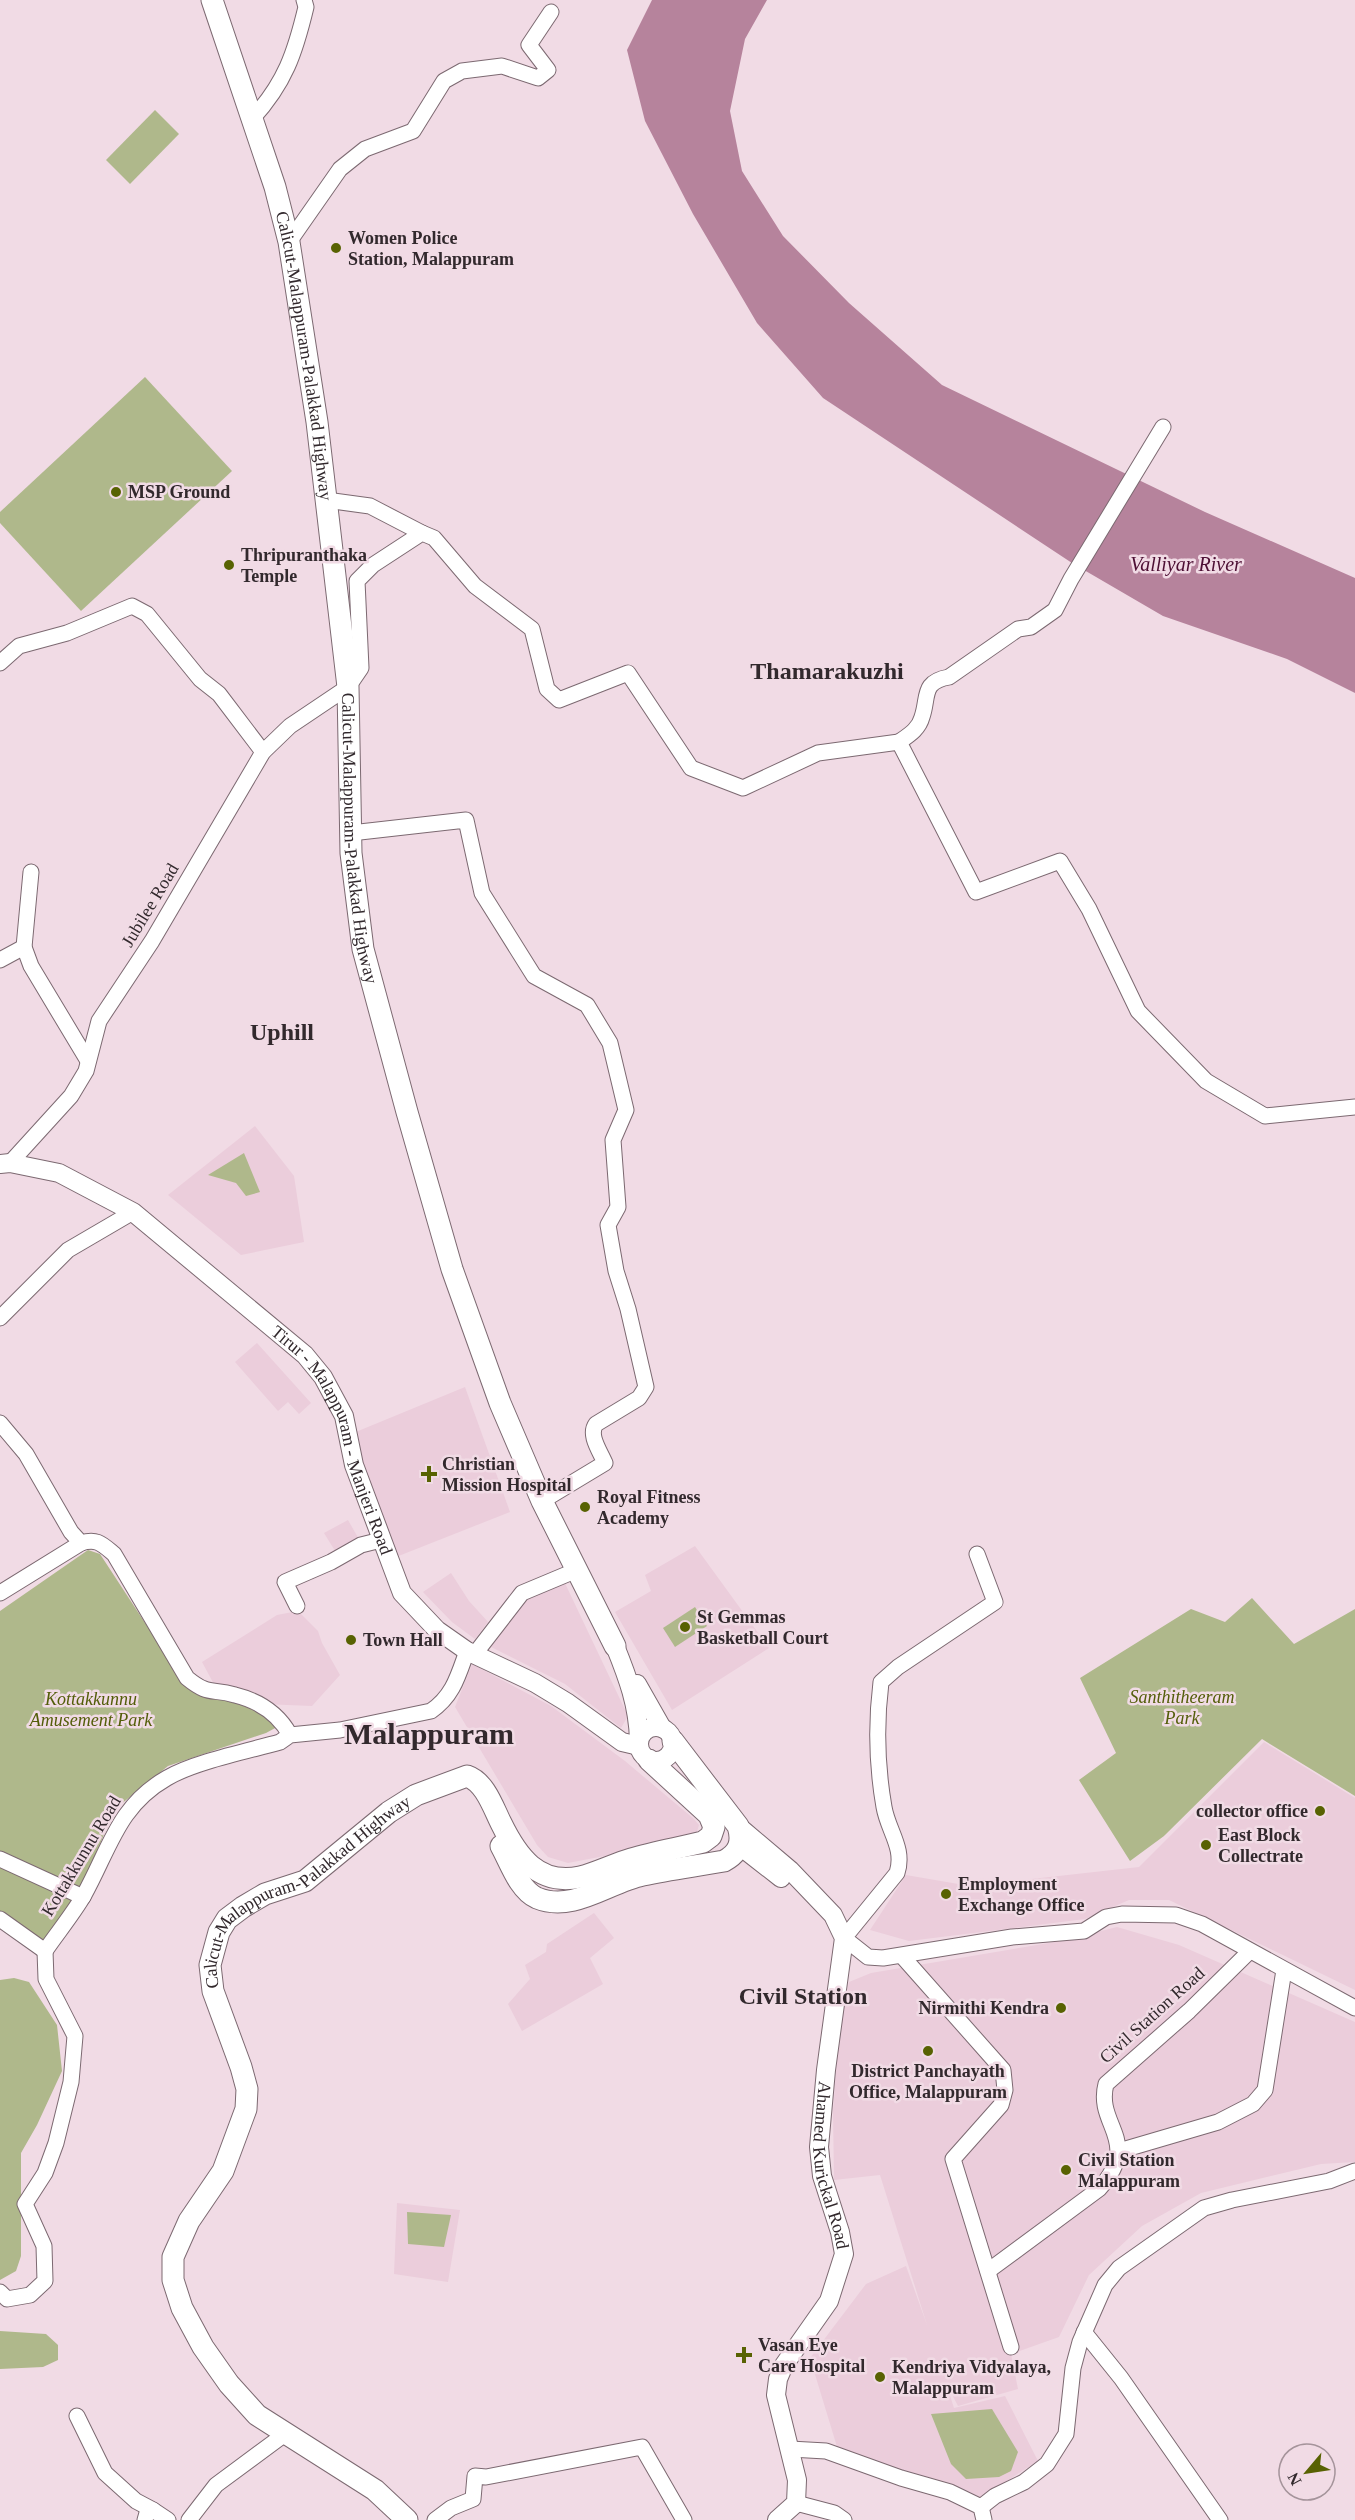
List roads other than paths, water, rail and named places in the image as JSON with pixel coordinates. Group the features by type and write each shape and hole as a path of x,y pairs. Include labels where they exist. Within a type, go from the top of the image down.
{"highway":[{"name":"Calicut-Malappuram-Palakkad Highway","path":"212,0 275,187 289,242 317,422 348,687 351,853 363,949 453,1269 500,1402 542,1501 615,1646"},
{"name":"Calicut-Malappuram-Palakkad Highway","path":"667,1735 739,1836"},
{"name":"Calicut-Malappuram-Palakkad Highway","path":"407,2520 375,2490 257,2415 229,2384 203,2347 182,2308 173,2280 173,2257 189,2221 223,2171 246,2109 246,2089 242,2067 213,1991 210,1965 214,1945 227,1919 243,1907 265,1894 305,1881 389,1812 416,1795 467,1776 474,1778 483,1788 510,1842 528,1864 541,1874 563,1879 580,1877 633,1858 703,1842 711,1836 714,1827 709,1815 642,1749"},
{"path":"451,1781 469,1785 480,1799 519,1880 535,1897 552,1902 572,1901 640,1875 724,1861 734,1856 739,1836"}],"main road":[{"name":"Tirur - Malappuram - Manjeri Road","path":"5,1164 59,1173 133,1212 305,1355 323,1377 344,1416 354,1465 402,1593 437,1630 470,1653 535,1683 568,1702 622,1742 642,1749"},
{"name":"Calicut-Malappuram-Palakkad Highway","path":"615,1646 667,1735"},
{"name":"Calicut-Malappuram-Palakkad Highway","path":"615,1646 633,1693 639,1716 642,1749"},
{"path":"648,1729 667,1735 670,1753 666,1757 655,1761 642,1749 648,1729"},
{"path":"739,1836 790,1870 832,1915 844,1938"},
{"name":"Ahamed Kurickal Road","path":"796,2503 797,2480 776,2395 778,2379 784,2365 829,2301 844,2254 840,2232 822,2176 819,2147 826,2070 844,1938"},
{"path":"777,2520 796,2503"}],"street":[{"path":"252,119 270,100 295,52 306,7 304,0"},
{"path":"289,242 340,169 364,149 413,131 444,81 462,71 502,66 538,78 548,70 529,45 551,12"},
{"path":"326,500 370,506 434,538 476,586 532,629 547,689 559,700 628,673 691,768 743,788 818,753 899,742 915,730 922,718 928,688 937,679 949,677 1018,629 1031,627 1055,610 1071,579 1163,427"},
{"path":"348,687 361,668 357,581 373,565 422,533"},
{"path":"0,663 19,646 67,633 132,606 147,614 200,679 219,694 263,752"},
{"name":"Jubilee Road","path":"5,1164 71,1096 86,1071 99,1021 152,941 263,752 291,726 348,687"},
{"path":"899,742 976,892 1060,861 1089,909 1138,1011 1206,1081 1265,1116 1355,1107"},
{"path":"351,833 466,820 482,893 534,976 587,1005 610,1043 626,1110 613,1140 618,1208 608,1225 616,1271 628,1309 646,1387 639,1398 593,1428 604,1463 542,1501"},
{"path":"31,872 24,947 31,966 88,1061"},
{"path":"0,960 24,947"},
{"path":"0,1318 68,1250 133,1212"},
{"path":"0,1423 26,1454 71,1532 81,1543"},
{"path":"0,1593 81,1543 92,1540 100,1542 114,1554 188,1678 201,1690 235,1695 275,1713 290,1735"},
{"path":"297,1606 285,1582 331,1562 361,1545 381,1540"},
{"path":"977,1554 995,1602 898,1667 881,1682 878,1725 881,1784 884,1809 900,1852 900,1863 897,1873 844,1938 868,1957 903,1956 1012,1937 1084,1930 1106,1917 1122,1914 1176,1915 1202,1924 1355,2008"},
{"name":"Kottakkunnu Road","path":"45,1951 83,1897 125,1814 142,1795 169,1776 208,1762 280,1742 290,1735 340,1730 430,1711 441,1704 453,1690 470,1653 522,1593 578,1570"},
{"path":"0,1860 83,1897"},
{"path":"0,1919 45,1951 46,1979 75,2036 71,2082 56,2143 45,2173 25,2204 44,2246 45,2281 30,2295 7,2299 0,2292"},
{"name":"Civil Station Road","path":"1119,2151 1102,2097 1106,2084 1189,2011 1250,1951"},
{"path":"903,1956 1003,2070 1005,2091 1000,2104 953,2159 1011,2347"},
{"path":"988,2271 1099,2189 1112,2174 1119,2151 1156,2142 1218,2121 1253,2104 1265,2090 1284,1970"},
{"path":"790,2449 825,2451 901,2478 950,2492 982,2513 995,2496 1024,2482 1047,2464 1066,2434 1073,2368 1084,2332 1105,2284 1119,2268 1204,2208 1232,2200 1329,2181 1355,2171"},
{"path":"1084,2332 1121,2378 1220,2520"},
{"path":"77,2416 105,2473 149,2515 168,2520"},
{"path":"189,2520 216,2485 285,2434"},
{"path":"435,2520 451,2508 472,2499 475,2476 486,2476 642,2447 684,2520"},
{"path":"796,2503 834,2513 844,2520"}],"water":[{"name":"Valliyar River","path":"652,0 767,0 745,39 730,111 742,171 783,236 849,303 942,385 1205,512 1355,578 1355,693 1287,659 1163,616 1072,563 823,398 757,323 693,214 645,121 627,50"}],"place":[{"name":"Women Police Station, Malappuram","path":"336,248"},
{"name":"MSP Ground","path":"116,492"},
{"name":"Thripuranthaka Temple","path":"229,565"},
{"name":"Christian Mission Hospital","path":"429,1474"},
{"name":"Royal Fitness Academy","path":"585,1507"},
{"name":"St Gemmas Basketball Court","path":"685,1627"},
{"name":"Town Hall","path":"351,1640"},
{"name":"collector office","path":"1320,1811"},
{"name":"East Block Collectrate","path":"1206,1845"},
{"name":"Employment Exchange Office","path":"946,1894"},
{"name":"Nirmithi Kendra","path":"1061,2008"},
{"name":"District Panchayath Office, Malappuram","path":"928,2051"},
{"name":"Civil Station Malappuram","path":"1066,2170"},
{"name":"Vasan Eye Care Hospital","path":"744,2355"},
{"name":"Kendriya Vidyalaya, Malappuram","path":"880,2377"}],"district":[{"name":"Thamarakuzhi","path":"827,671"},
{"name":"Uphill","path":"282,1032"},
{"name":"Malappuram","path":"429,1734"},
{"name":"Civil Station","path":"803,1996"}],"park label":[{"name":"Santhitheeram Park","path":"1182,1707"},
{"name":"Kottakkunnu Amusement Park","path":"91,1709"}]}
